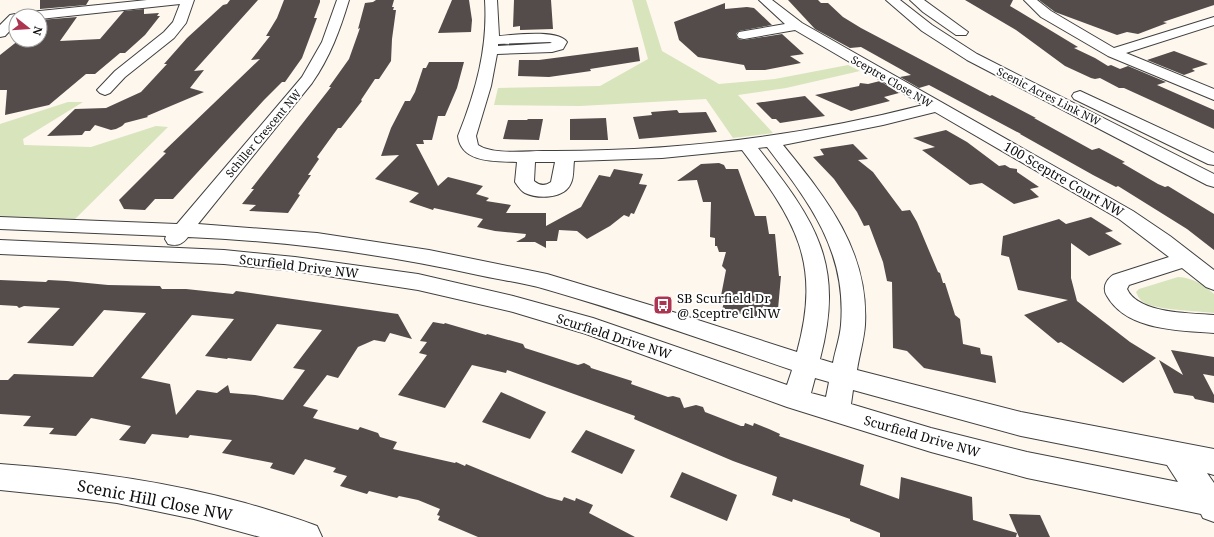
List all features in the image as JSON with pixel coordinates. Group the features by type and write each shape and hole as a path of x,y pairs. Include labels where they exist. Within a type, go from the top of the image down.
{"street":[{"path":"48,14 182,0"},
{"path":"105,90 120,74 169,35 179,23 188,0"},
{"name":"Schiller Crescent NW","path":"162,254 307,80 321,60 330,39 343,0"},
{"name":"Sceptre Close NW","path":"491,0 493,14 492,45 484,90 467,136 469,146 474,151 483,155 565,157 722,148 858,126 937,106"},
{"name":"Sceptre Close NW","path":"765,0 797,26 937,106"},
{"name":"Scenic Acres Link NW","path":"892,0 927,28 972,57 1214,181"},
{"path":"916,0 972,40"},
{"path":"1030,0 1046,14 1113,53 1214,95"},
{"path":"1113,53 1214,21"},
{"path":"0,33 8,25"},
{"path":"744,35 797,26"},
{"name":"Scenic Acres Link NW","path":"985,47 1018,67 1214,160"},
{"name":"100 Sceptre Court NW","path":"937,106 1126,215 1163,241 1214,282"},
{"path":"771,141 815,198 828,218 839,238 849,268 853,323 836,412"},
{"path":"747,145 787,198 800,219 809,239 816,267 818,299 816,323 796,399"},
{"path":"527,157 524,182 530,189 543,191 555,189 562,183 565,157"},
{"name":"Scurfield Drive NW","path":"0,223 227,232 317,240 429,257 547,282 665,318 805,366 1021,424 1214,462"},
{"path":"809,239 839,238"},
{"name":"Scurfield Drive NW","path":"0,247 224,257 295,264 379,276 432,286 513,304 593,327 796,399 931,440 1027,465 1213,505"},
{"path":"1186,259 1121,280 1115,287 1117,293 1127,304 1152,316 1214,324"},
{"path":"1178,456 1213,505"},
{"name":"Scenic Hill Close NW","path":"0,477 37,479 178,501 242,516 306,537"}],"green space":[{"path":"632,0 646,0 662,51 719,84 775,79 848,65 860,71 786,88 738,95 773,133 733,138 706,99 580,106 494,105 498,88 600,86 648,59"},
{"path":"68,102 83,102 23,139 24,145 91,147 156,126 168,127 75,219 0,217 0,124"},
{"path":"1178,277 1198,282 1214,294 1214,313 1149,305 1140,300 1136,292 1139,289"}],"building":[{"path":"40,0 89,0 86,5 40,8"},
{"path":"230,0 258,0 194,71 204,70 190,88 204,92 147,116 148,117 125,123 116,129 111,130 95,125 90,131 85,131 82,135 47,136 75,109 106,108 141,92 167,64 164,64 187,38"},
{"path":"284,0 320,0 314,18 317,18 302,58 285,82 282,82 264,100 173,199 155,199 145,210 124,209 119,200 166,153 163,152 260,59 251,60 270,36 266,36 277,18"},
{"path":"376,0 394,0 392,7 394,7 393,10 396,10 391,61 379,79 375,79 361,100 362,101 341,128 338,128 317,157 319,159 308,175 311,175 298,194 300,195 288,213 249,211 256,205 242,204 254,189 251,189 331,87 329,87 349,59 360,28 358,29 365,3"},
{"path":"452,0 469,0 472,20 471,32 438,33"},
{"path":"514,0 551,0 553,29 520,30 520,26 513,27"},
{"path":"788,0 818,0 821,3 828,3 843,17 861,28 990,96 992,95 1036,118 1034,118 1092,150 1099,148 1125,162 1122,163 1158,184 1165,187 1168,186 1214,214 1214,250 1187,229 1118,186 1116,187 1093,175 1021,134 929,85 919,88 900,77 911,75 861,47 850,48 815,29"},
{"path":"965,0 1013,0 1010,6 1078,47 1074,48 1108,66 1111,65 1120,69 1128,66 1166,82 1157,85 1214,110 1214,129 1124,88 1119,88 1100,78 1091,78 1065,66 1016,30"},
{"path":"1039,0 1214,0 1214,5 1163,22 1167,23 1138,34 1127,32 1117,35 1055,12"},
{"path":"725,3 725,9 747,7 754,8 772,25 739,31 736,34 738,39 744,40 782,34 804,54 790,56 801,63 765,70 746,70 744,65 698,57 679,40 674,22"},
{"path":"144,9 144,14 159,13 157,16 160,16 145,35 125,53 120,53 95,74 86,74 49,105 5,115 7,90 0,90 0,55 9,48 48,48 48,19 77,17 60,41 100,39 124,11"},
{"path":"638,47 640,61 590,69 591,71 549,77 518,76 519,60 539,60"},
{"path":"1174,51 1208,64 1192,69 1195,71 1184,75 1147,60"},
{"path":"429,62 464,62 457,88 445,116 438,116 432,140 423,140 424,144 416,144 438,186 448,177 483,186 476,194 489,198 486,201 511,205 506,213 546,213 546,226 581,207 599,175 610,177 614,169 643,174 639,184 647,185 634,214 631,213 629,217 624,215 610,226 587,239 577,231 559,230 557,241 546,241 546,248 535,242 516,242 525,237 526,234 495,231 477,227 483,219 434,208 433,210 409,202 419,193 375,179 399,155 381,156 391,128 405,101 410,101 415,92 423,68 426,68"},
{"path":"880,81 899,93 884,97 890,101 851,111 815,95 859,86 860,83 868,84"},
{"path":"805,96 825,116 780,123 776,119 772,119 756,103"},
{"path":"677,110 679,113 706,112 717,132 639,139 633,117 652,115 651,112"},
{"path":"606,118 608,140 570,140 570,119"},
{"path":"543,119 539,140 503,139 508,120"},
{"path":"946,130 967,142 999,166 1005,165 1010,168 1017,169 1017,172 1039,187 1030,189 1039,197 1014,204 982,183 970,185 922,150 935,147 913,138"},
{"path":"853,144 868,159 858,160 873,172 902,211 910,210 917,222 943,283 945,283 955,315 960,319 963,344 980,348 981,354 992,356 996,383 924,368 907,351 893,348 892,282 887,281 883,262 869,225 864,226 857,212 834,179 813,157 824,155 820,149"},
{"path":"719,163 724,165 726,169 738,169 755,216 766,216 769,234 775,234 779,276 781,276 778,309 763,306 760,318 722,310 724,302 720,301 726,270 722,266 726,252 719,252 717,246 715,246 715,238 710,237 711,202 703,202 697,180 677,181 701,164"},
{"path":"1091,217 1113,231 1105,233 1122,244 1089,256 1071,243 1071,278 1077,301 1130,342 1156,358 1123,383 1061,342 1058,343 1024,315 1068,300 1018,290 1009,257 1001,255 1003,236 1059,219 1066,224"},
{"path":"0,280 46,282 48,280 108,285 160,286 162,289 186,289 233,294 236,291 398,314 412,339 390,333 385,342 374,340 358,347 338,378 327,375 303,406 318,410 313,418 358,430 360,427 378,433 380,437 397,442 393,449 456,462 465,466 466,464 547,497 562,501 564,497 575,501 576,498 593,505 589,513 635,537 478,537 438,520 440,516 437,515 440,509 418,500 399,496 397,498 369,491 367,494 340,486 347,476 333,472 336,468 305,459 294,475 270,468 273,463 222,453 232,440 190,435 188,438 152,434 145,444 119,440 131,426 91,418 76,436 49,434 54,428 23,426 31,416 0,414 0,380 8,380 14,374 93,377 146,313 104,310 73,346 27,343 60,308 24,306 19,308 17,306 0,305","holes":["192,315 234,319 205,356 251,361 277,324 322,330 293,368 305,370 283,400 255,395 230,393 228,385 217,393 197,390 176,415 170,384 141,378"]},
{"path":"433,322 445,323 523,344 525,348 578,365 584,363 591,368 632,381 631,384 668,397 673,396 680,398 684,408 696,405 703,407 705,412 741,426 744,426 745,423 753,426 754,423 780,434 779,436 864,465 860,485 899,499 901,477 972,497 973,520 1017,533 1016,537 880,537 880,533 850,521 850,519 793,499 792,502 772,495 777,477 733,461 634,419 635,416 507,370 506,373 472,365 445,408 398,395 427,355 419,353 427,342 420,341"},
{"path":"1171,350 1214,357 1214,376 1203,374 1214,395 1214,403 1195,399 1193,396 1174,393 1159,360 1183,375"},
{"path":"501,392 546,412 530,439 482,422"},
{"path":"586,430 635,450 622,474 571,452"},
{"path":"682,472 737,495 727,521 670,497"},
{"path":"1009,514 1040,515 1050,537 1019,537"}],"place":[{"name":"SB Scurfield Dr @ Sceptre Cl NW","path":"663,305"}]}
